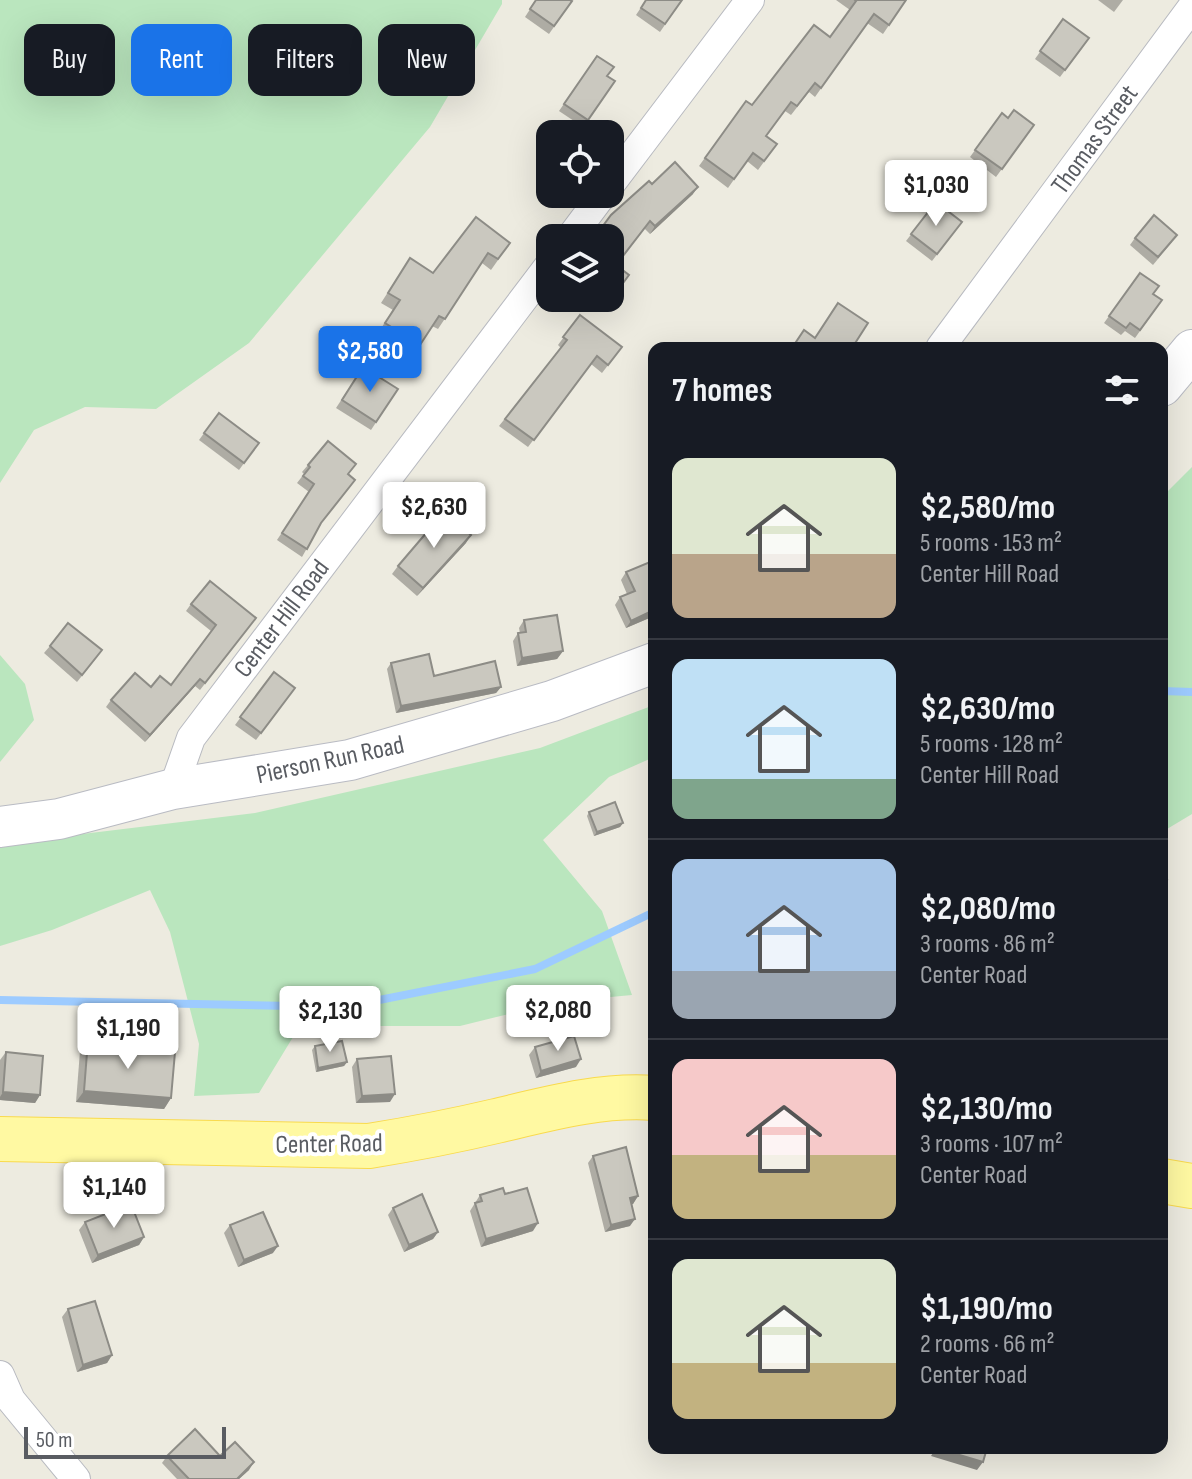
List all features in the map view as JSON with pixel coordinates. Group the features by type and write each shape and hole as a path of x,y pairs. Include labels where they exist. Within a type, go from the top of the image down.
{"main road":[{"name":"Center Road","path":"0,1139 369,1146 430,1136 563,1105 631,1096 648,1097"},
{"path":"1168,1182 1192,1186"}],"street":[{"path":"624,166 750,0"},
{"name":"Thomas Street","path":"944,342 1192,7"},
{"name":"Center Hill Road","path":"173,789 191,738 536,282"},
{"path":"1168,379 1192,350"},
{"name":"Pierson Run Road","path":"0,827 59,819 173,789 350,760 552,701 648,665"},
{"path":"0,1375 11,1400 76,1479"}],"green space":[{"path":"0,0 502,0 475,50 475,24 378,24 378,96 448,96 430,127 249,343 156,409 85,407 34,430 0,483"},
{"path":"1192,467 1192,814 1168,828 1168,491"},
{"path":"0,655 25,684 34,720 0,762"},
{"path":"648,707 648,760 609,777 543,840 602,911 632,995 557,1002 460,1026 380,1026 293,1037 259,1093 194,1096 199,1044 170,932 150,890 52,930 0,946 0,844 255,813 540,748"}],"building":[{"path":"536,0 572,1 554,26 530,9"},
{"path":"646,0 682,0 665,24 641,8"},
{"path":"855,0 906,0 889,25 874,14 821,88 815,83 797,106 791,102 766,136 777,144 764,161 753,153 734,179 705,158 746,101 752,105 814,25 830,37"},
{"path":"1063,19 1089,38 1065,70 1040,51"},
{"path":"597,56 614,67 607,76 615,81 588,120 564,104"},
{"path":"1014,110 1034,125 1002,169 975,150 1002,113 1008,118"},
{"path":"675,162 698,187 655,226 650,221 624,255 624,224 604,224 649,181 652,184"},
{"path":"936,202 962,222 937,254 911,234"},
{"path":"1154,215 1177,235 1158,257 1135,238"},
{"path":"476,217 510,243 498,259 488,253 445,319 439,316 420,345 385,323 400,300 388,293 410,258 433,273"},
{"path":"1140,273 1159,286 1153,294 1162,300 1140,330 1130,323 1126,328 1109,316"},
{"path":"838,303 868,323 856,342 796,342 804,330 815,338"},
{"path":"580,315 622,347 608,365 597,356 534,440 505,419 567,340 563,337"},
{"path":"363,367 398,389 376,422 342,400"},
{"path":"219,413 259,443 244,463 204,433"},
{"path":"328,441 356,464 348,474 355,480 321,523 307,549 282,533 314,484 303,476 310,467 308,465"},
{"path":"445,511 471,535 423,588 398,566"},
{"path":"648,563 648,613 631,621 620,597 635,591 626,572"},
{"path":"210,581 256,618 205,683 200,679 150,735 111,700 135,673 151,687 160,676 171,685 216,625 191,604"},
{"path":"557,615 563,651 522,658 518,633 526,632 524,620"},
{"path":"68,623 102,650 82,675 50,646"},
{"path":"429,654 434,676 495,661 501,687 401,706 391,663"},
{"path":"274,672 295,688 261,733 240,717"},
{"path":"615,802 623,823 597,832 589,812"},
{"path":"574,1036 581,1059 541,1071 535,1047"},
{"path":"88,1040 115,1042 115,1047 175,1052 171,1098 84,1091"},
{"path":"342,1041 347,1062 318,1068 315,1046"},
{"path":"6,1052 43,1056 40,1095 3,1092"},
{"path":"391,1056 395,1094 362,1096 357,1059"},
{"path":"626,1147 638,1196 630,1198 635,1219 611,1225 593,1156"},
{"path":"503,1188 505,1194 527,1188 538,1223 486,1239 475,1203 482,1201 480,1195"},
{"path":"422,1194 438,1232 409,1245 393,1208"},
{"path":"131,1204 144,1237 98,1255 85,1222"},
{"path":"263,1212 278,1246 244,1260 230,1225"},
{"path":"95,1301 112,1355 83,1365 68,1309"},
{"path":"195,1429 220,1456 235,1442 254,1462 237,1479 189,1479 167,1456"},
{"path":"956,1454 985,1454 983,1462"}],"waterway":[{"path":"1168,691 1192,692"},
{"path":"0,1000 344,1007 535,969 648,915"}]}
